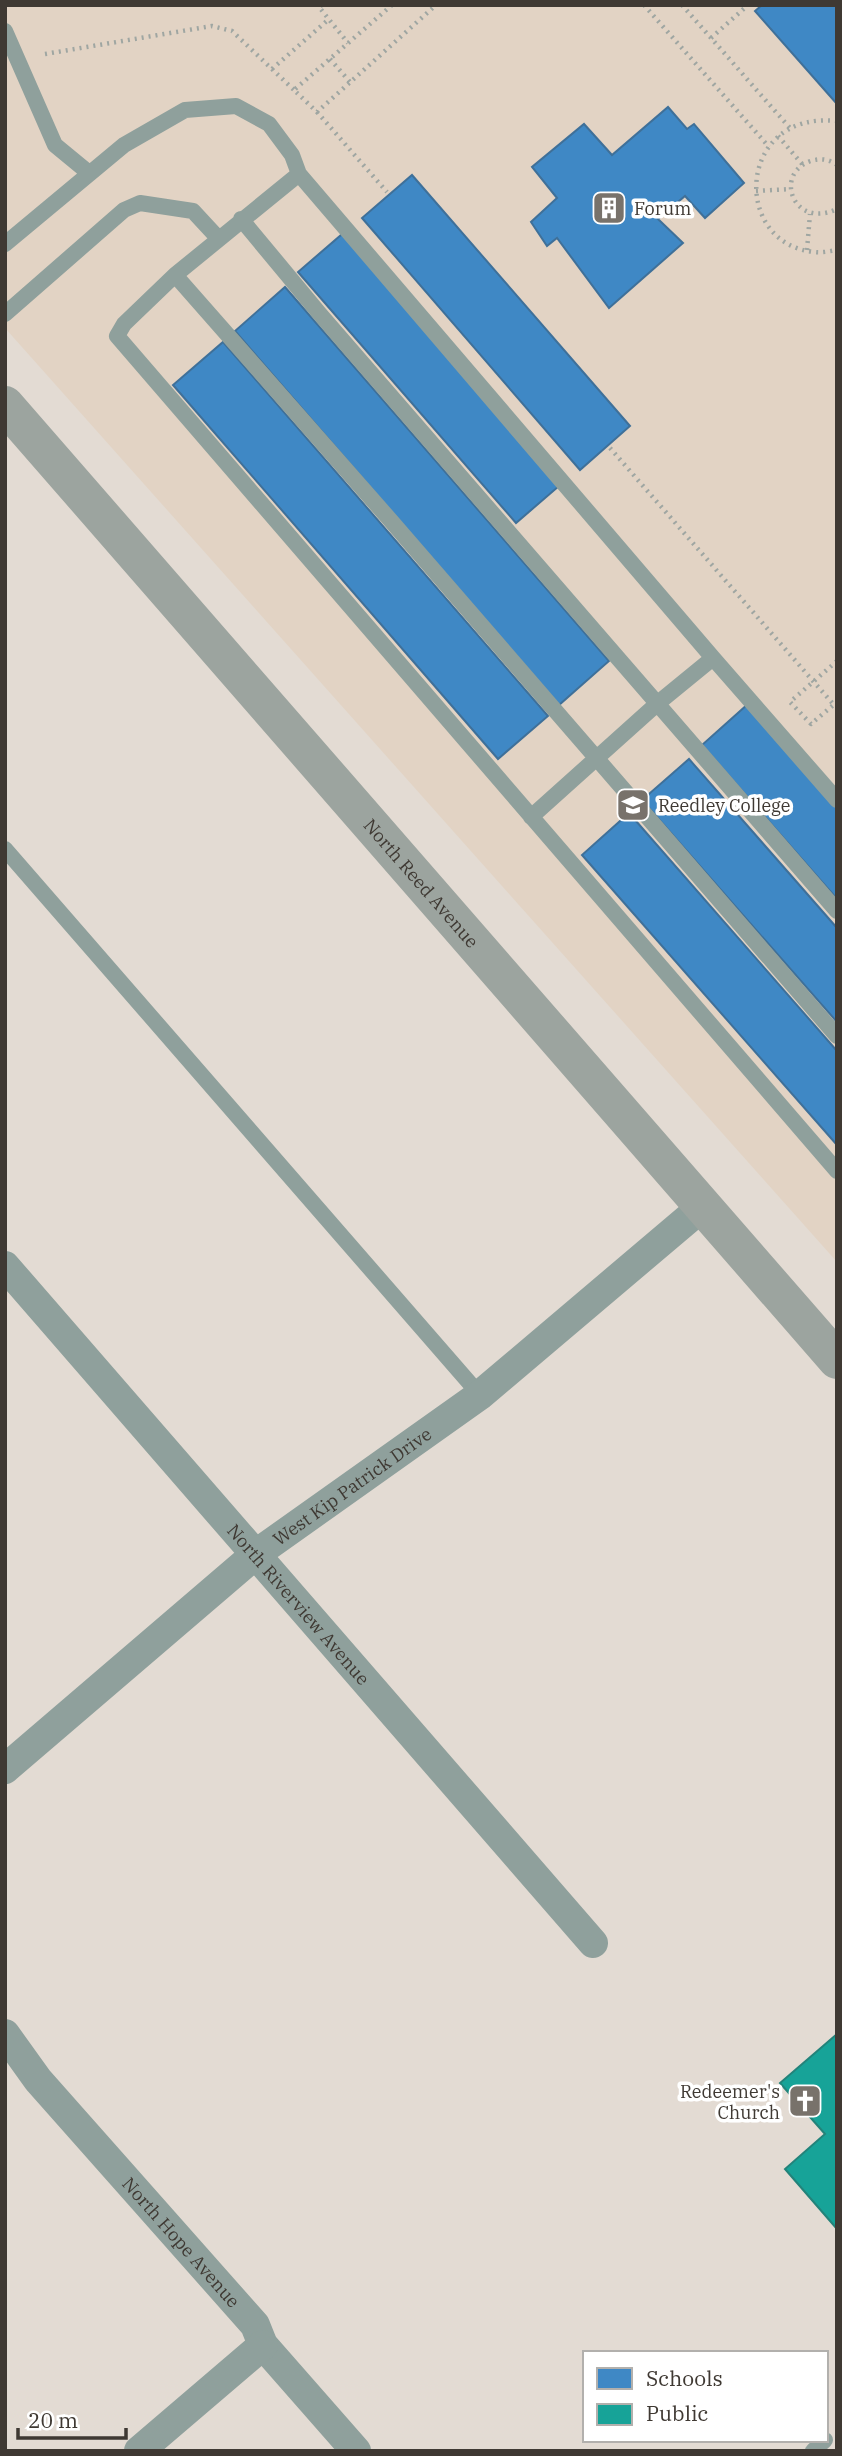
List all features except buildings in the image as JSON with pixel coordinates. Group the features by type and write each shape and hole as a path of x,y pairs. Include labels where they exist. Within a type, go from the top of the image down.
{"main road":[{"name":"North Reed Avenue","path":"5,405 837,1360"}],"street":[{"name":"West Kip Patrick Drive","path":"5,1769 256,1554 480,1395 702,1208"},
{"name":"North Riverview Avenue","path":"5,1266 593,1943"},
{"name":"North Hope Avenue","path":"5,2034 38,2080 255,2325 263,2345 356,2451"},
{"path":"139,2451 263,2345"}],"lane":[{"path":"6,37 55,145 89,173"},
{"path":"5,244 124,145 185,110 236,106 269,124 292,155 299,174 837,800"},
{"path":"299,174 175,275 124,324 117,337 837,1171"},
{"path":"5,314 124,210 140,203 193,211 218,238"},
{"path":"241,219 319,313 837,911"},
{"path":"175,275 837,1036"},
{"path":"531,817 658,703 713,658"},
{"path":"5,849 480,1395"}],"path":[{"path":"322,5 319,7 348,43"},
{"path":"294,90 392,5"},
{"path":"317,113 436,5"},
{"path":"644,5 769,147"},
{"path":"682,5 790,128"},
{"path":"711,38 748,5"},
{"path":"272,69 328,19"},
{"path":"45,54 212,26 232,31 317,113 387,192"},
{"path":"330,59 351,82"},
{"path":"837,121 817,119 790,128 778,136 764,153 756,173 756,191 762,217 776,234 794,247 816,252 837,250"},
{"path":"778,136 803,165"},
{"path":"837,165 825,159 816,159 803,165 794,175 791,189 795,202 810,214 819,215 837,209"},
{"path":"756,191 791,189"},
{"path":"807,250 810,214"},
{"path":"610,448 814,681 835,704 811,724 790,702 814,681 837,661"}],"shaded area":[{"name":"Reedley College","path":"5,5 837,5 837,1262 5,328"}],"place":[{"name":"Forum","path":"609,208"},
{"name":"Reedley College","path":"633,805"},
{"name":"Redeemer's Church","path":"805,2101"}]}
